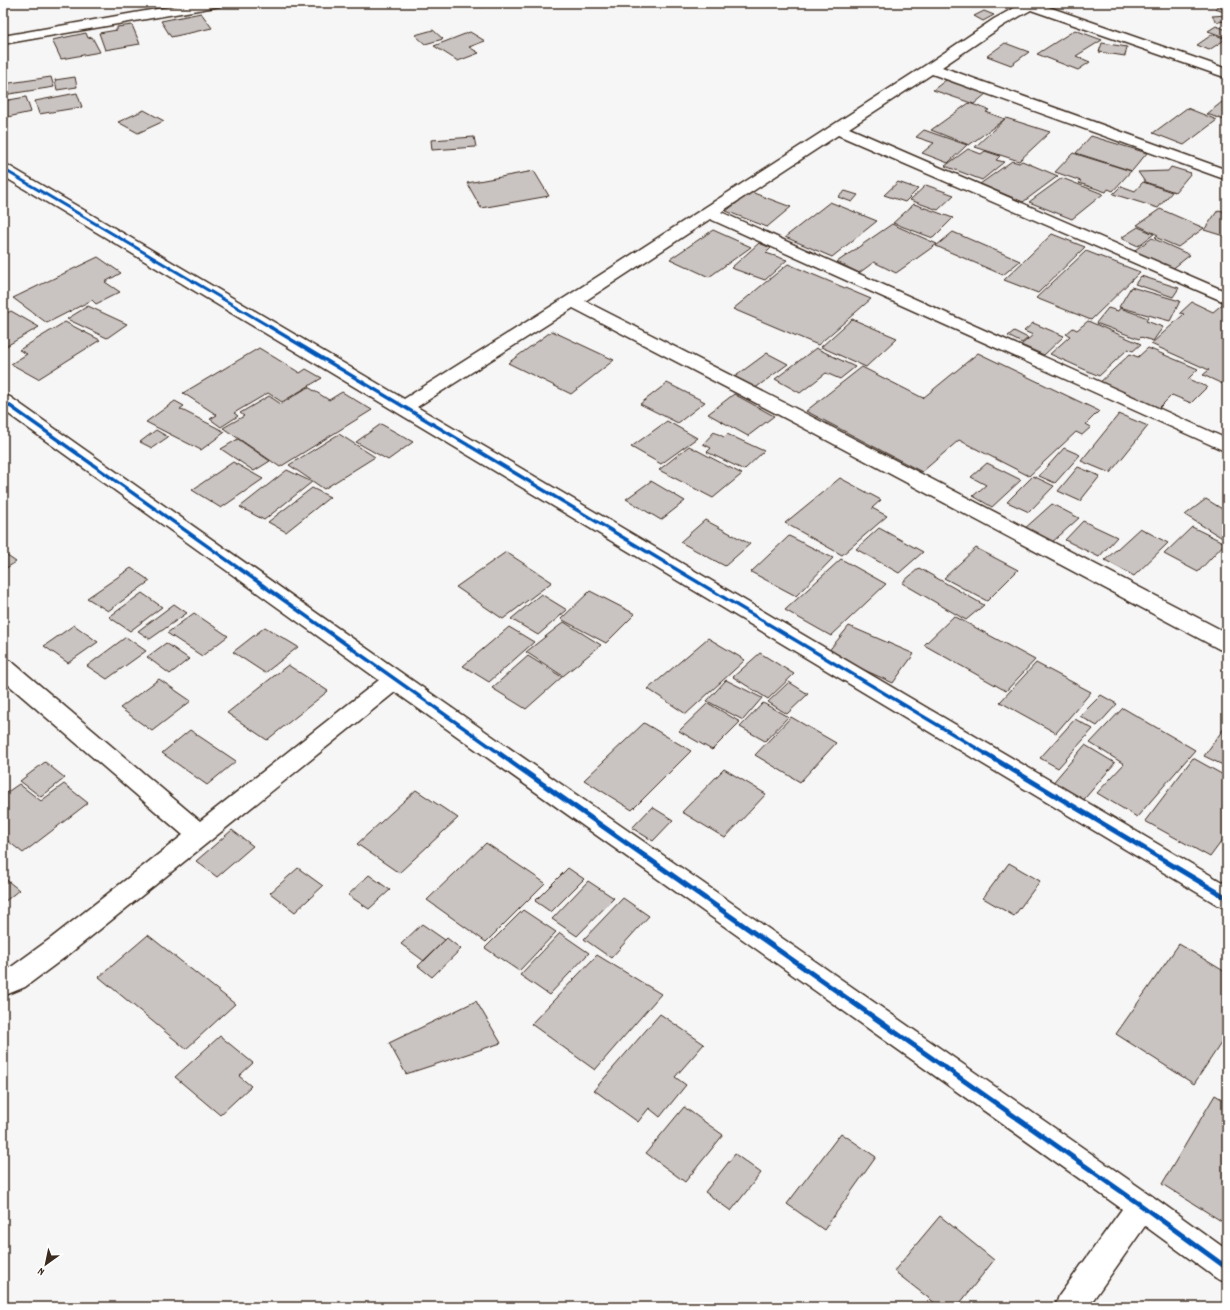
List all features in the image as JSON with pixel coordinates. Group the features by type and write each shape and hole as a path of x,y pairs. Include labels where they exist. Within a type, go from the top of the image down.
{"street":[{"path":"147,15 164,3"},
{"path":"3,40 215,3"},
{"path":"404,407 572,301 838,129 999,22 1032,4 1227,74"},
{"path":"931,68 1227,175"},
{"path":"838,129 1227,298"},
{"path":"3,169 1227,898"},
{"path":"708,212 1227,446"},
{"path":"572,301 816,427 1227,643"},
{"path":"3,401 395,680 1142,1206 1227,1268"},
{"path":"3,667 200,834"},
{"path":"3,985 16,979 59,947 395,680"},
{"path":"1070,1307 1142,1206"}],"building":[{"path":"312,3 344,3 315,8"},
{"path":"476,3 495,3 482,7"},
{"path":"1222,3 1227,3 1227,13 1215,9"},
{"path":"984,11 994,15 983,21 974,16"},
{"path":"201,13 212,28 171,37 161,21"},
{"path":"1227,15 1227,21 1217,22 1212,16"},
{"path":"132,25 140,44 105,50 99,33 117,30 117,27"},
{"path":"1216,26 1227,30 1227,38 1208,31"},
{"path":"433,30 443,39 425,44 415,35"},
{"path":"1075,30 1102,40 1076,56 1090,62 1078,70 1037,54"},
{"path":"470,32 485,41 469,47 479,53 458,61 434,46"},
{"path":"86,33 88,38 92,37 100,52 61,59 52,40"},
{"path":"1213,34 1226,39 1209,50 1197,45"},
{"path":"1005,43 1029,52 1011,65 987,56"},
{"path":"1102,43 1127,47 1125,56 1099,52"},
{"path":"51,77 54,87 3,95 3,84"},
{"path":"75,77 77,87 57,90 55,80"},
{"path":"946,80 987,93 974,104 933,90"},
{"path":"77,93 82,107 39,114 35,101"},
{"path":"26,97 31,112 3,118 3,101"},
{"path":"1222,102 1227,103 1227,121 1207,114"},
{"path":"969,103 989,110 986,112 1005,119 969,145 931,130"},
{"path":"1187,108 1217,120 1184,145 1153,133"},
{"path":"144,110 164,121 138,133 118,122"},
{"path":"1006,118 1050,132 1019,161 975,147"},
{"path":"924,130 967,145 948,163 922,153 934,143 916,137"},
{"path":"1091,136 1147,153 1132,171 1076,153"},
{"path":"474,137 476,147 432,150 431,140"},
{"path":"968,149 981,154 985,151 1000,156 996,160 1004,162 982,180 945,166"},
{"path":"1073,153 1131,171 1113,191 1108,189 1106,192 1079,183 1081,181 1055,172"},
{"path":"1012,161 1019,163 1022,161 1058,176 1023,202 980,184"},
{"path":"1171,167 1191,173 1175,192 1145,182 1138,172 1168,171"},
{"path":"534,171 549,196 481,208 467,183"},
{"path":"1062,178 1103,194 1072,219 1029,202"},
{"path":"898,182 918,189 905,202 884,195"},
{"path":"1143,182 1172,192 1158,208 1113,194 1121,186 1135,191"},
{"path":"926,185 954,195 938,210 910,200"},
{"path":"845,191 858,195 852,202 838,197"},
{"path":"751,192 791,207 767,227 726,211"},
{"path":"830,202 877,221 832,257 785,237"},
{"path":"914,204 953,218 933,238 893,223"},
{"path":"1160,209 1204,228 1178,247 1155,237 1158,235 1137,225"},
{"path":"1218,210 1227,212 1227,237 1204,230"},
{"path":"892,224 937,244 896,273 874,262 859,273 837,262"},
{"path":"1138,227 1154,234 1138,246 1121,238"},
{"path":"713,230 751,247 709,277 670,259"},
{"path":"953,232 1020,261 1003,275 936,246"},
{"path":"1052,234 1085,247 1038,293 1004,280"},
{"path":"1152,238 1190,255 1171,270 1132,252"},
{"path":"759,243 771,248 766,253 787,260 765,280 731,268"},
{"path":"1086,251 1140,272 1091,320 1036,298"},
{"path":"98,257 121,273 105,282 120,292 96,304 92,300 47,323 13,298"},
{"path":"788,264 871,299 818,345 733,309"},
{"path":"1141,276 1179,288 1173,297 1135,284"},
{"path":"1131,287 1180,301 1170,321 1119,307"},
{"path":"1192,302 1213,312 1225,302 1227,303 1227,386 1203,375 1209,370 1151,344 1184,314 1180,313"},
{"path":"88,306 127,324 107,338 67,319"},
{"path":"1108,308 1118,311 1120,308 1148,318 1146,321 1163,327 1153,341 1141,337 1139,339 1096,323"},
{"path":"11,311 39,327 3,348 3,315"},
{"path":"852,319 897,338 866,367 821,347"},
{"path":"1088,321 1141,344 1133,351 1128,349 1099,376 1050,354 1070,336 1066,334 1073,328 1077,330"},
{"path":"65,322 100,340 38,379 11,364 27,354 19,350"},
{"path":"1033,323 1064,336 1044,355 1021,345 1033,335 1024,331"},
{"path":"552,331 614,360 571,394 508,363"},
{"path":"1014,331 1028,338 1022,343 1008,336"},
{"path":"259,348 300,373 306,369 322,378 282,402 268,393 234,413 238,416 221,427 210,419 217,415 183,393"},
{"path":"816,348 855,367 840,379 826,373 800,393 775,379"},
{"path":"1148,348 1198,369 1188,379 1207,387 1191,403 1172,395 1156,411 1097,385 1130,354 1138,357"},
{"path":"767,353 788,364 754,389 733,378"},
{"path":"978,353 1099,411 1086,424 1091,427 1082,435 1076,432 1029,476 959,440 922,472 806,411 862,367 923,398"},
{"path":"667,383 705,402 678,423 640,404"},
{"path":"308,387 329,400 342,392 372,410 280,467 223,428 244,416 240,413 269,396 281,404"},
{"path":"734,394 774,416 748,436 708,414"},
{"path":"175,401 184,406 180,409 225,432 201,450 146,422"},
{"path":"1119,414 1148,426 1110,473 1081,461"},
{"path":"667,421 697,438 661,464 631,447"},
{"path":"381,424 413,442 388,460 356,442"},
{"path":"156,430 168,437 152,448 140,442"},
{"path":"714,432 724,437 727,434 764,451 744,470 707,452 711,448 703,444"},
{"path":"339,434 375,457 324,489 289,465"},
{"path":"238,439 270,461 254,471 221,449"},
{"path":"689,446 742,474 713,498 659,470"},
{"path":"1064,448 1080,455 1055,483 1039,476"},
{"path":"233,462 263,479 221,508 192,490"},
{"path":"987,463 1021,480 992,507 973,496 986,485 971,477"},
{"path":"1078,467 1100,476 1080,501 1058,491"},
{"path":"287,470 312,482 264,520 240,507"},
{"path":"1033,476 1054,486 1029,512 1007,502"},
{"path":"840,478 881,500 872,508 887,516 842,555 785,523"},
{"path":"651,481 685,501 661,520 626,499"},
{"path":"312,488 330,497 286,532 268,522"},
{"path":"1206,499 1227,512 1227,537 1224,539 1185,515"},
{"path":"1052,504 1079,518 1050,544 1023,530"},
{"path":"705,520 750,544 725,566 680,542"},
{"path":"1083,521 1117,537 1099,557 1065,540"},
{"path":"1192,527 1225,543 1198,572 1164,554"},
{"path":"879,528 923,552 899,573 856,549"},
{"path":"1140,528 1168,543 1134,576 1105,560"},
{"path":"789,536 833,558 796,596 751,572"},
{"path":"976,548 1018,570 987,601 944,578"},
{"path":"506,552 552,582 503,619 456,587"},
{"path":"3,553 16,562 3,570"},
{"path":"841,559 886,584 831,636 785,610"},
{"path":"131,568 150,581 108,611 87,598"},
{"path":"919,568 984,605 966,620 902,583"},
{"path":"590,591 635,614 606,643 561,619"},
{"path":"142,593 162,607 130,631 109,617"},
{"path":"541,594 567,610 538,635 511,619"},
{"path":"174,604 187,613 150,639 138,631"},
{"path":"194,613 228,636 202,656 167,633"},
{"path":"954,616 1035,660 1006,691 924,645"},
{"path":"564,622 601,645 563,676 526,652"},
{"path":"74,625 98,642 68,663 44,646"},
{"path":"849,626 914,654 893,683 827,653"},
{"path":"265,627 298,647 265,673 233,652"},
{"path":"509,627 534,642 489,682 463,666"},
{"path":"126,637 146,651 107,679 87,666"},
{"path":"708,638 745,660 686,714 648,689"},
{"path":"166,643 189,659 170,674 147,657"},
{"path":"760,653 794,674 768,699 733,677"},
{"path":"528,656 562,677 526,709 492,688"},
{"path":"1036,663 1091,692 1056,733 1000,702"},
{"path":"288,665 328,691 267,740 227,713"},
{"path":"159,679 191,701 152,731 120,708"},
{"path":"726,680 762,698 743,720 707,701"},
{"path":"789,682 808,694 787,714 768,702"},
{"path":"1101,695 1117,704 1097,726 1080,716"},
{"path":"708,703 740,722 712,750 679,731"},
{"path":"763,703 788,717 765,741 740,727"},
{"path":"1123,708 1195,750 1137,817 1097,793 1124,764 1090,743"},
{"path":"791,717 836,743 800,782 755,755"},
{"path":"1075,719 1093,729 1058,768 1040,758"},
{"path":"644,723 691,751 632,810 584,780"},
{"path":"1227,724 1227,767 1204,756"},
{"path":"190,730 236,761 207,785 162,753"},
{"path":"1085,745 1115,763 1080,804 1050,786"},
{"path":"1193,758 1227,777 1227,834 1210,857 1145,821"},
{"path":"45,762 65,778 41,797 20,781"},
{"path":"724,769 766,794 725,838 682,812"},
{"path":"19,784 41,801 64,784 88,803 23,853 3,837 3,795"},
{"path":"416,790 458,818 399,873 357,844"},
{"path":"652,807 673,820 653,841 632,828"},
{"path":"232,830 253,846 217,877 196,861"},
{"path":"486,843 545,883 486,942 427,900"},
{"path":"1009,863 1040,881 1014,916 983,898"},
{"path":"298,868 323,886 295,912 270,893"},
{"path":"568,868 584,879 551,912 535,901"},
{"path":"369,875 390,890 369,909 348,895"},
{"path":"3,877 19,890 3,903"},
{"path":"588,881 614,898 577,936 552,919"},
{"path":"623,898 649,916 611,958 584,939"},
{"path":"523,910 556,932 519,971 485,948"},
{"path":"422,924 445,940 424,961 401,944"},
{"path":"560,933 589,953 549,995 520,975"},
{"path":"148,935 235,1004 186,1049 99,977"},
{"path":"447,938 461,949 432,977 418,966"},
{"path":"1179,944 1227,973 1227,1034 1194,1084 1116,1034"},
{"path":"597,955 661,994 595,1070 531,1024"},
{"path":"476,1001 501,1043 406,1074 389,1043"},
{"path":"660,1014 704,1044 675,1077 686,1085 660,1117 649,1108 638,1122 594,1090"},
{"path":"220,1036 253,1063 239,1076 251,1086 220,1115 175,1077"},
{"path":"1215,1095 1227,1102 1226,1224 1162,1184"},
{"path":"684,1107 723,1135 685,1182 646,1153"},
{"path":"841,1133 876,1157 824,1230 787,1204"},
{"path":"735,1154 761,1173 731,1211 705,1192"},
{"path":"940,1216 994,1260 957,1307 940,1307 894,1271"}],"cycle path":[{"path":"3,169 1227,898"},
{"path":"3,401 395,680 1142,1206 1227,1268"}]}
